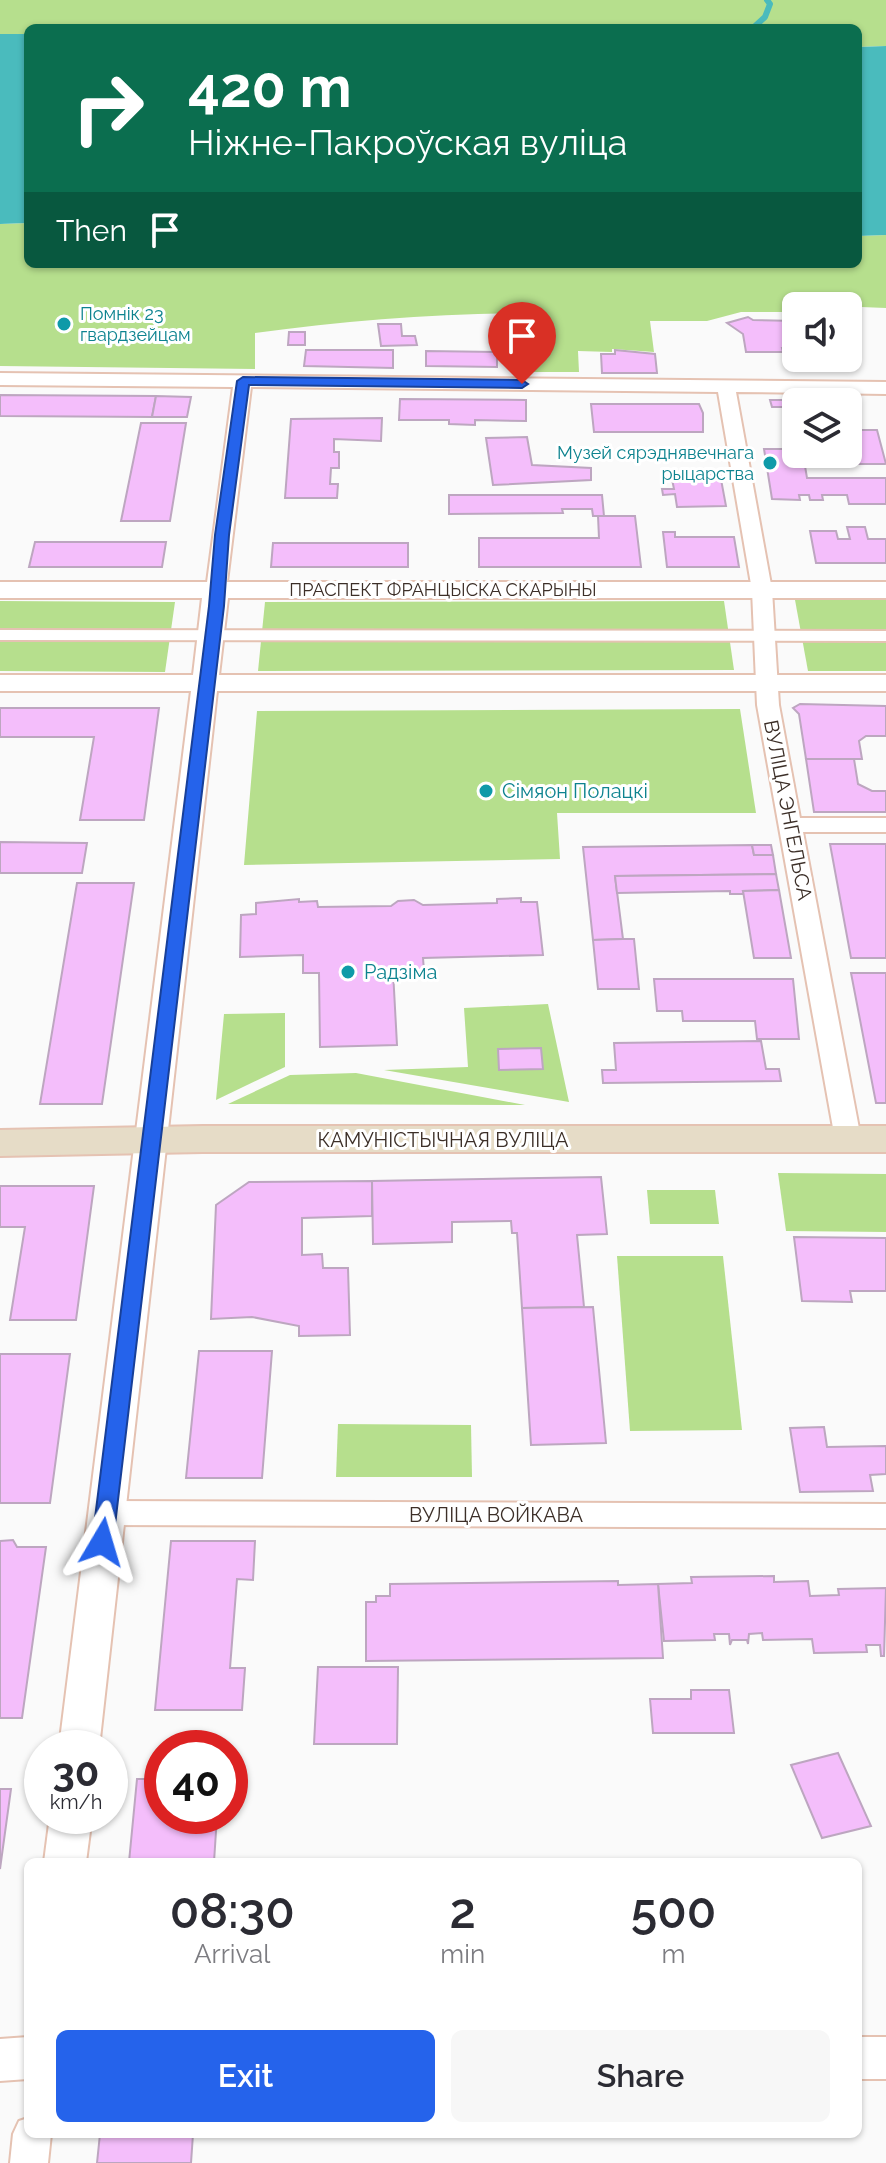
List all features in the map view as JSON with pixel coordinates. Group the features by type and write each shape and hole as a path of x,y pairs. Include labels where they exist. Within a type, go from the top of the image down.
{"main road":[{"name":"КАМУНІСТЫЧНАЯ ВУЛІЦА","path":"0,1143 867,1139"}],"street":[{"path":"0,379 886,388"},
{"path":"81,1730 243,381"},
{"name":"ВУЛІЦА ЭНГЕЛЬСА","path":"726,386 762,590 759,610 770,682 768,705 791,825 867,1139"},
{"name":"ПРАСПЕКТ ФРАНЦЫСКА СКАРЫНЫ","path":"0,590 886,590"},
{"path":"0,635 886,636"},
{"path":"0,683 886,683"},
{"path":"791,825 886,825"},
{"name":"ВУЛІЦА ВОЙКАВА","path":"106,1513 886,1516"},
{"path":"66,1858 69,1834"},
{"path":"0,2060 24,2058"},
{"path":"862,2058 886,2058"},
{"path":"29,2163 32,2138"}],"green space":[{"path":"0,0 886,0 886,46 862,47 862,24 24,24 24,34 0,34"},
{"path":"24,223 24,268 862,268 862,236 886,235 886,308 862,307 862,292 782,292 782,312 741,312 707,321 650,321 654,352 612,349 612,352 578,351 579,372 526,372 527,318 520,313 387,319 255,333 255,369 0,366 0,224"},
{"path":"795,600 886,600 886,671 808,671"},
{"path":"0,601 175,602 165,672 0,671"},
{"path":"724,601 734,670 258,671 265,602"},
{"path":"740,709 756,813 557,813 560,859 244,865 257,711"},
{"path":"548,1004 569,1102 384,1070 468,1067 464,1008"},
{"path":"285,1013 285,1067 216,1100 224,1014"},
{"path":"356,1073 525,1105 228,1104 290,1075"},
{"path":"778,1173 886,1174 886,1232 786,1231"},
{"path":"647,1190 715,1190 719,1224 650,1224"},
{"path":"617,1256 723,1256 742,1430 630,1431"},
{"path":"338,1424 471,1425 472,1477 336,1477"}],"water":[{"path":"0,34 24,34 24,223 0,224"},
{"path":"886,46 886,235 862,236 862,47"}],"building":[{"path":"748,317 753,320 782,321 782,352 746,352 743,334 727,323"},
{"path":"378,324 401,324 402,336 415,336 417,345 381,346"},
{"path":"289,332 305,332 305,345 288,345"},
{"path":"306,350 393,350 393,368 304,366"},
{"path":"615,350 655,354 657,373 602,373 601,354 615,354"},
{"path":"426,351 497,352 497,367 426,366"},
{"path":"0,395 156,396 152,417 0,416"},
{"path":"156,396 191,397 187,417 152,417"},
{"path":"400,399 526,400 526,421 475,420 475,425 449,424 449,420 399,420"},
{"path":"770,400 782,400 782,407 772,407"},
{"path":"591,404 699,404 703,413 703,432 594,432"},
{"path":"382,418 381,441 334,439 334,452 339,452 339,468 331,468 330,484 338,484 337,498 285,498 291,419"},
{"path":"141,423 186,423 170,521 121,521"},
{"path":"862,430 877,430 886,464 862,464"},
{"path":"527,437 532,465 591,468 591,480 493,485 486,438"},
{"path":"764,449 782,449 782,468 805,468 807,478 886,478 886,504 849,504 847,495 822,495 823,500 810,500 809,495 799,495 800,500 772,499"},
{"path":"671,474 720,474 726,506 677,507 675,494 663,495 662,489 674,489"},
{"path":"449,495 602,495 604,516 593,516 592,509 562,509 563,513 449,514"},
{"path":"598,516 635,516 641,567 479,567 479,538 599,538"},
{"path":"847,527 865,527 868,539 886,539 886,563 816,563 810,531 836,531 838,539 850,539"},
{"path":"663,532 675,532 675,537 734,537 739,567 667,567"},
{"path":"35,542 166,542 162,567 29,567"},
{"path":"273,543 408,543 408,567 271,567"},
{"path":"800,704 886,706 886,736 866,736 859,741 862,759 806,759 799,714 793,708"},
{"path":"0,708 159,708 144,820 80,820 94,737 0,737"},
{"path":"806,759 854,759 858,784 872,791 886,791 886,812 814,812"},
{"path":"0,842 87,843 82,873 0,873"},
{"path":"830,844 886,844 886,958 851,958"},
{"path":"752,845 754,855 773,855 776,874 615,876 623,939 593,940 583,847"},
{"path":"752,845 771,845 773,855 754,855"},
{"path":"776,874 779,890 743,891 744,894 730,894 730,891 617,893 615,876"},
{"path":"77,883 134,883 102,1104 40,1104"},
{"path":"779,890 791,958 754,958 743,891"},
{"name":"Радзіма","path":"521,898 521,902 537,902 543,955 423,958 424,971 393,971 397,1045 320,1047 319,973 303,973 303,955 240,957 241,915 256,914 256,903 299,899 299,902 317,901 318,907 391,906 398,901 414,900 423,905 497,903 497,899"},
{"path":"634,939 639,989 598,989 593,940"},
{"path":"851,973 886,973 886,1103 876,1103"},
{"path":"654,979 793,979 799,1039 757,1039 755,1021 683,1021 682,1011 657,1011"},
{"path":"761,1041 766,1069 779,1069 781,1081 603,1083 602,1070 616,1070 614,1043"},
{"path":"541,1048 543,1069 499,1070 498,1049"},
{"path":"601,1177 607,1234 577,1235 584,1307 522,1308 517,1233 512,1233 511,1221 452,1222 452,1242 373,1244 372,1181"},
{"path":"372,1181 372,1216 302,1218 302,1255 322,1254 323,1268 348,1268 350,1335 299,1336 299,1326 252,1317 211,1319 216,1205 249,1182"},
{"path":"0,1186 94,1186 76,1320 10,1320 25,1227 0,1227"},
{"path":"794,1237 886,1238 886,1291 850,1291 852,1302 802,1301"},
{"path":"593,1307 606,1443 531,1445 522,1308"},
{"path":"199,1351 272,1351 262,1478 186,1478"},
{"path":"0,1354 70,1354 50,1503 0,1503"},
{"path":"824,1427 827,1447 886,1446 886,1474 870,1475 873,1491 800,1492 790,1428"},
{"path":"13,1540 17,1547 46,1547 22,1718 0,1718 0,1541"},
{"path":"171,1541 255,1541 253,1580 237,1579 230,1668 245,1668 242,1710 155,1710"},
{"path":"774,1576 774,1582 808,1581 810,1596 839,1595 838,1589 886,1588 884,1656 881,1656 880,1645 866,1645 867,1652 814,1653 812,1639 763,1640 762,1633 749,1634 748,1644 747,1640 732,1640 730,1645 729,1634 714,1634 715,1640 664,1641 658,1584 692,1583 691,1577"},
{"path":"618,1581 618,1585 658,1584 663,1658 366,1661 366,1602 376,1602 376,1596 390,1596 390,1584"},
{"path":"318,1667 398,1667 397,1744 314,1744"},
{"path":"691,1690 729,1690 734,1733 653,1733 650,1699 691,1699"},
{"path":"838,1753 871,1826 822,1838 791,1765"},
{"path":"137,1779 144,1779 144,1834 216,1834 214,1858 129,1858"},
{"path":"0,1789 11,1789 0,1869"},
{"path":"100,2138 193,2138 191,2163 97,2163"}],"waterway":[{"path":"757,24 765,17 770,4 767,0"}],"place":[{"name":"Помнік 23 гвардзейцам","path":"64,324"},
{"name":"Музей сярэднявечнага рыцарства","path":"770,463"},
{"name":"Сімяон Полацкі","path":"486,791"},
{"name":"Радзіма","path":"348,972"}],"route":[{"path":"102,1542 190,831 202,705 217,606 217,574 243,381 522,384"}]}
